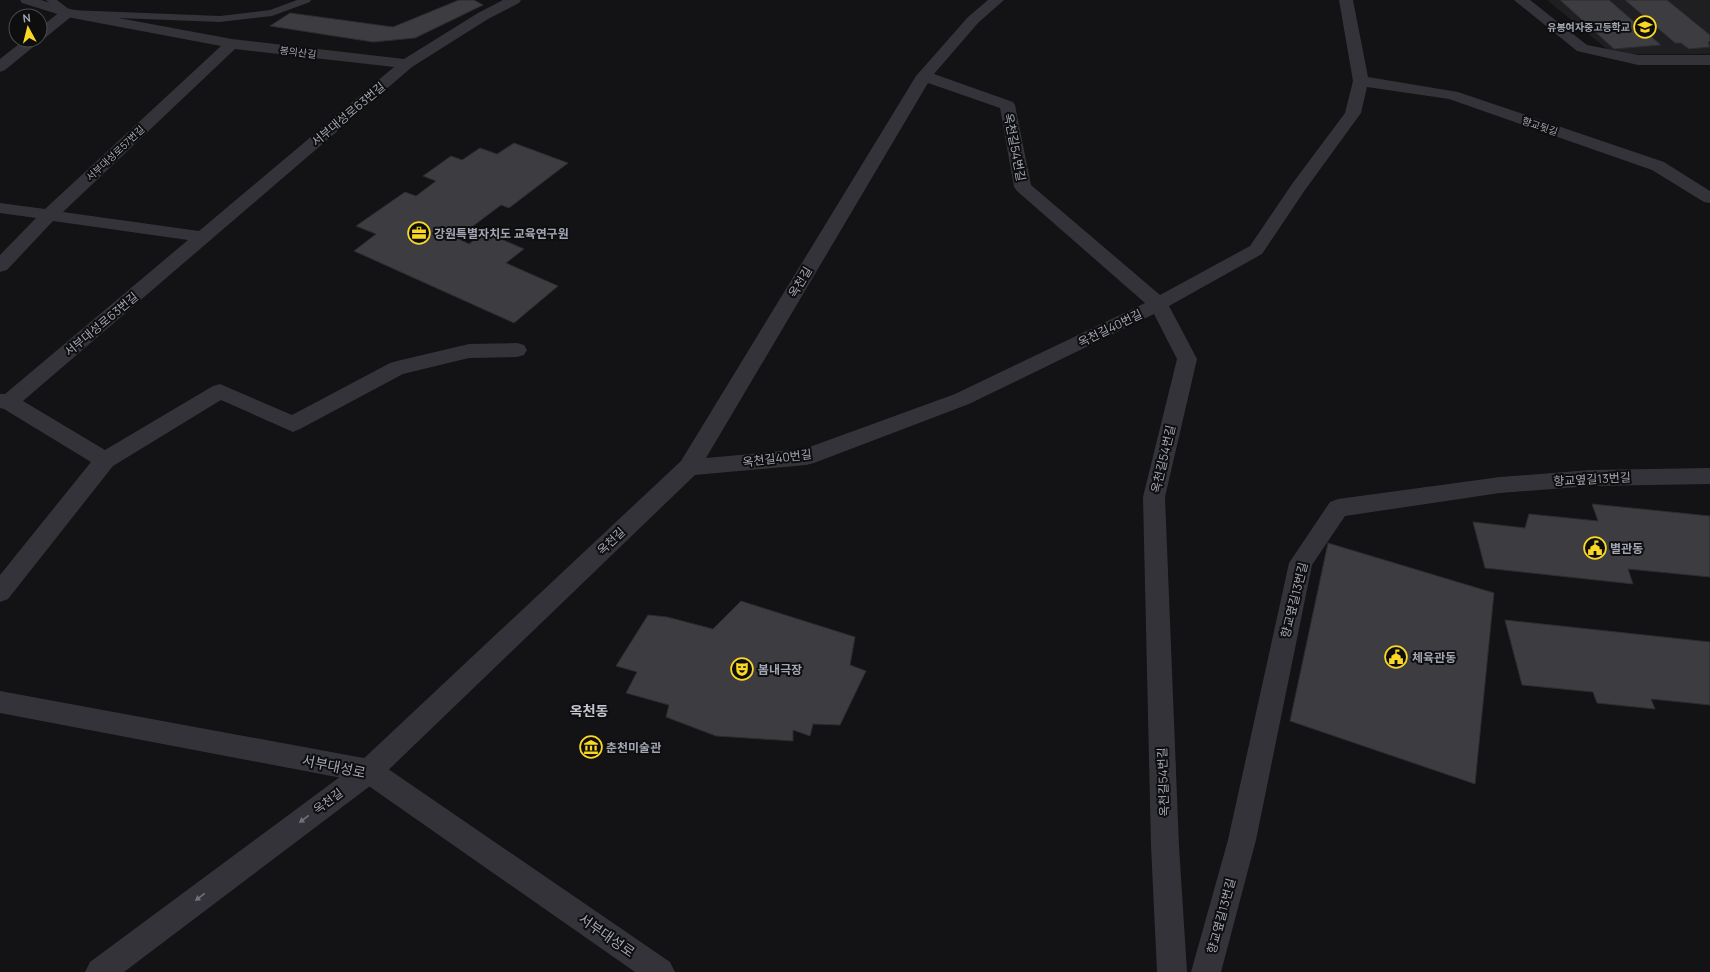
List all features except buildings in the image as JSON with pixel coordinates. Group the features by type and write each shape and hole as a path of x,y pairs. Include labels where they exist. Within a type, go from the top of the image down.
{"street":[{"name":"봉의산길","path":"27,0 67,13 232,44 407,64"},
{"path":"407,64 483,16 514,0"},
{"name":"옥천길","path":"100,972 369,771 689,467 924,76 973,20 997,0"},
{"name":"옥천길40번길","path":"689,467 806,457 962,399 1158,304 1256,250 1298,188 1354,113 1360,81 1346,0"},
{"path":"1521,0 1582,48 1638,60 1710,60"},
{"path":"48,28 67,13"},
{"name":"서부대성로57번길","path":"0,266 49,215 232,44"},
{"path":"0,66 23,48"},
{"name":"서부대성로63번길","path":"105,460 4,401 204,237 407,64"},
{"name":"옥천길54번길","path":"924,76 1007,105 1023,187 1158,304 1186,359 1154,497 1165,846 1172,972"},
{"name":"향교뒷길","path":"1360,81 1452,96 1658,166 1710,198"},
{"path":"0,208 204,237"},
{"path":"0,592 105,460 220,392 293,424 397,368 470,351 517,350"},
{"name":"향교옆길13번길","path":"1206,972 1242,840 1301,563 1338,508 1500,485 1582,478 1710,476"},
{"name":"서부대성로","path":"0,702 369,771 660,972"}],"lane":[{"path":"51,0 67,13 220,19 272,13 306,0"}],"shaded area":[{"name":"유봉여자중고등학교","path":"1547,0 1710,0 1710,54 1613,54"}],"place":[{"name":"유봉여자중고등학교","path":"1645,27"},
{"name":"강원특별자치도 교육연구원","path":"419,233"},
{"name":"별관동","path":"1595,548"},
{"name":"체육관동","path":"1396,657"},
{"name":"봄내극장","path":"742,669"},
{"name":"춘천미술관","path":"591,747"}],"district":[{"name":"옥천동","path":"589,710"}]}
